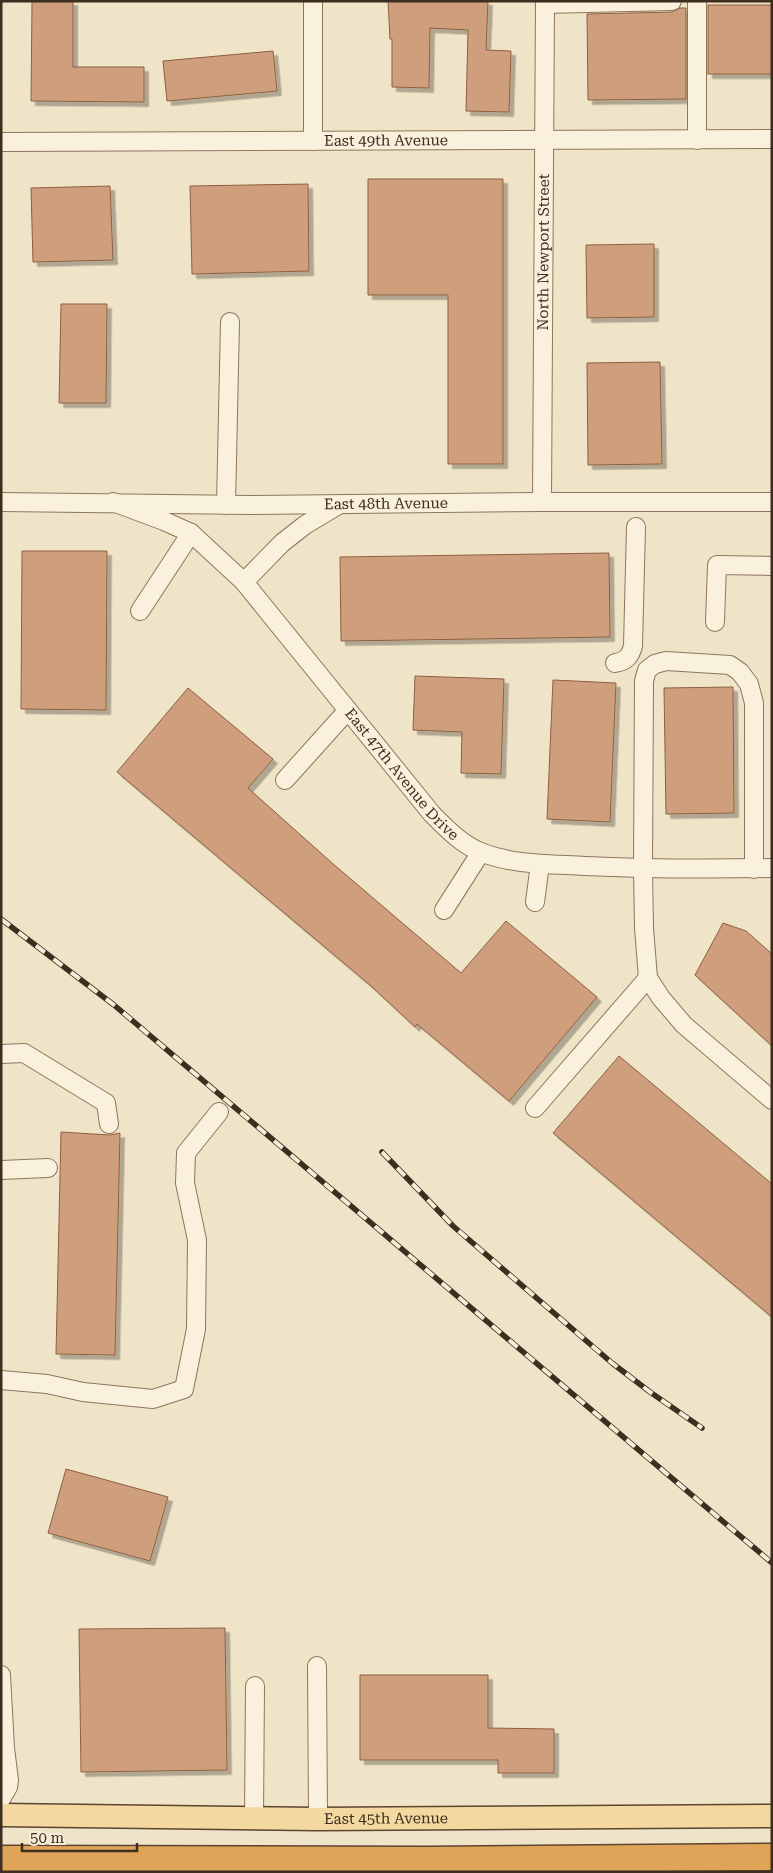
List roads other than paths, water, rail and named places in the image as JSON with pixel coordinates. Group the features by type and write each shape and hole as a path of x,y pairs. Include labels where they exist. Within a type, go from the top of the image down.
{"highway":[{"path":"1,1859 428,1860 772,1857"}],"main road":[{"name":"East 45th Avenue","path":"1,1815 254,1818 772,1816"}],"street":[{"path":"313,1 313,141"},
{"path":"544,3 672,1"},
{"path":"697,1 697,140"},
{"name":"North Newport Street","path":"542,502 544,3"},
{"name":"East 49th Avenue","path":"1,142 772,139"},
{"path":"226,505 230,322"},
{"name":"East 48th Avenue","path":"1,502 226,505 772,502"},
{"name":"East 47th Avenue Drive","path":"113,502 164,520 191,533 244,582 432,814 451,833 466,844 481,852 522,863 643,869 772,868"},
{"path":"244,582 282,543 305,525 341,504"},
{"path":"615,664 624,662 631,655 634,646 636,528"},
{"path":"140,610 191,533"},
{"path":"715,622 717,565 772,566"},
{"path":"754,869 754,703 749,684 740,672 730,664 666,662 655,664 647,670 644,681 643,869 644,928 648,978 661,998 684,1025 772,1100"},
{"path":"285,780 348,710"},
{"path":"444,910 481,852"},
{"path":"535,902 540,864"},
{"path":"535,1108 648,978"},
{"path":"1,1054 24,1053 106,1103 110,1124"},
{"path":"1,1380 47,1384 83,1392 153,1399 184,1389 196,1329 197,1240 185,1183 186,1153 219,1112"},
{"path":"1,1170 48,1168"},
{"path":"317,1666 318,1818"},
{"path":"1,1675 5,1748 9,1780 8,1787 1,1799"},
{"path":"254,1818 255,1686"}],"railway":[{"path":"1,919 114,1005 772,1563"},
{"path":"382,1152 453,1226 612,1363 702,1428"}]}
